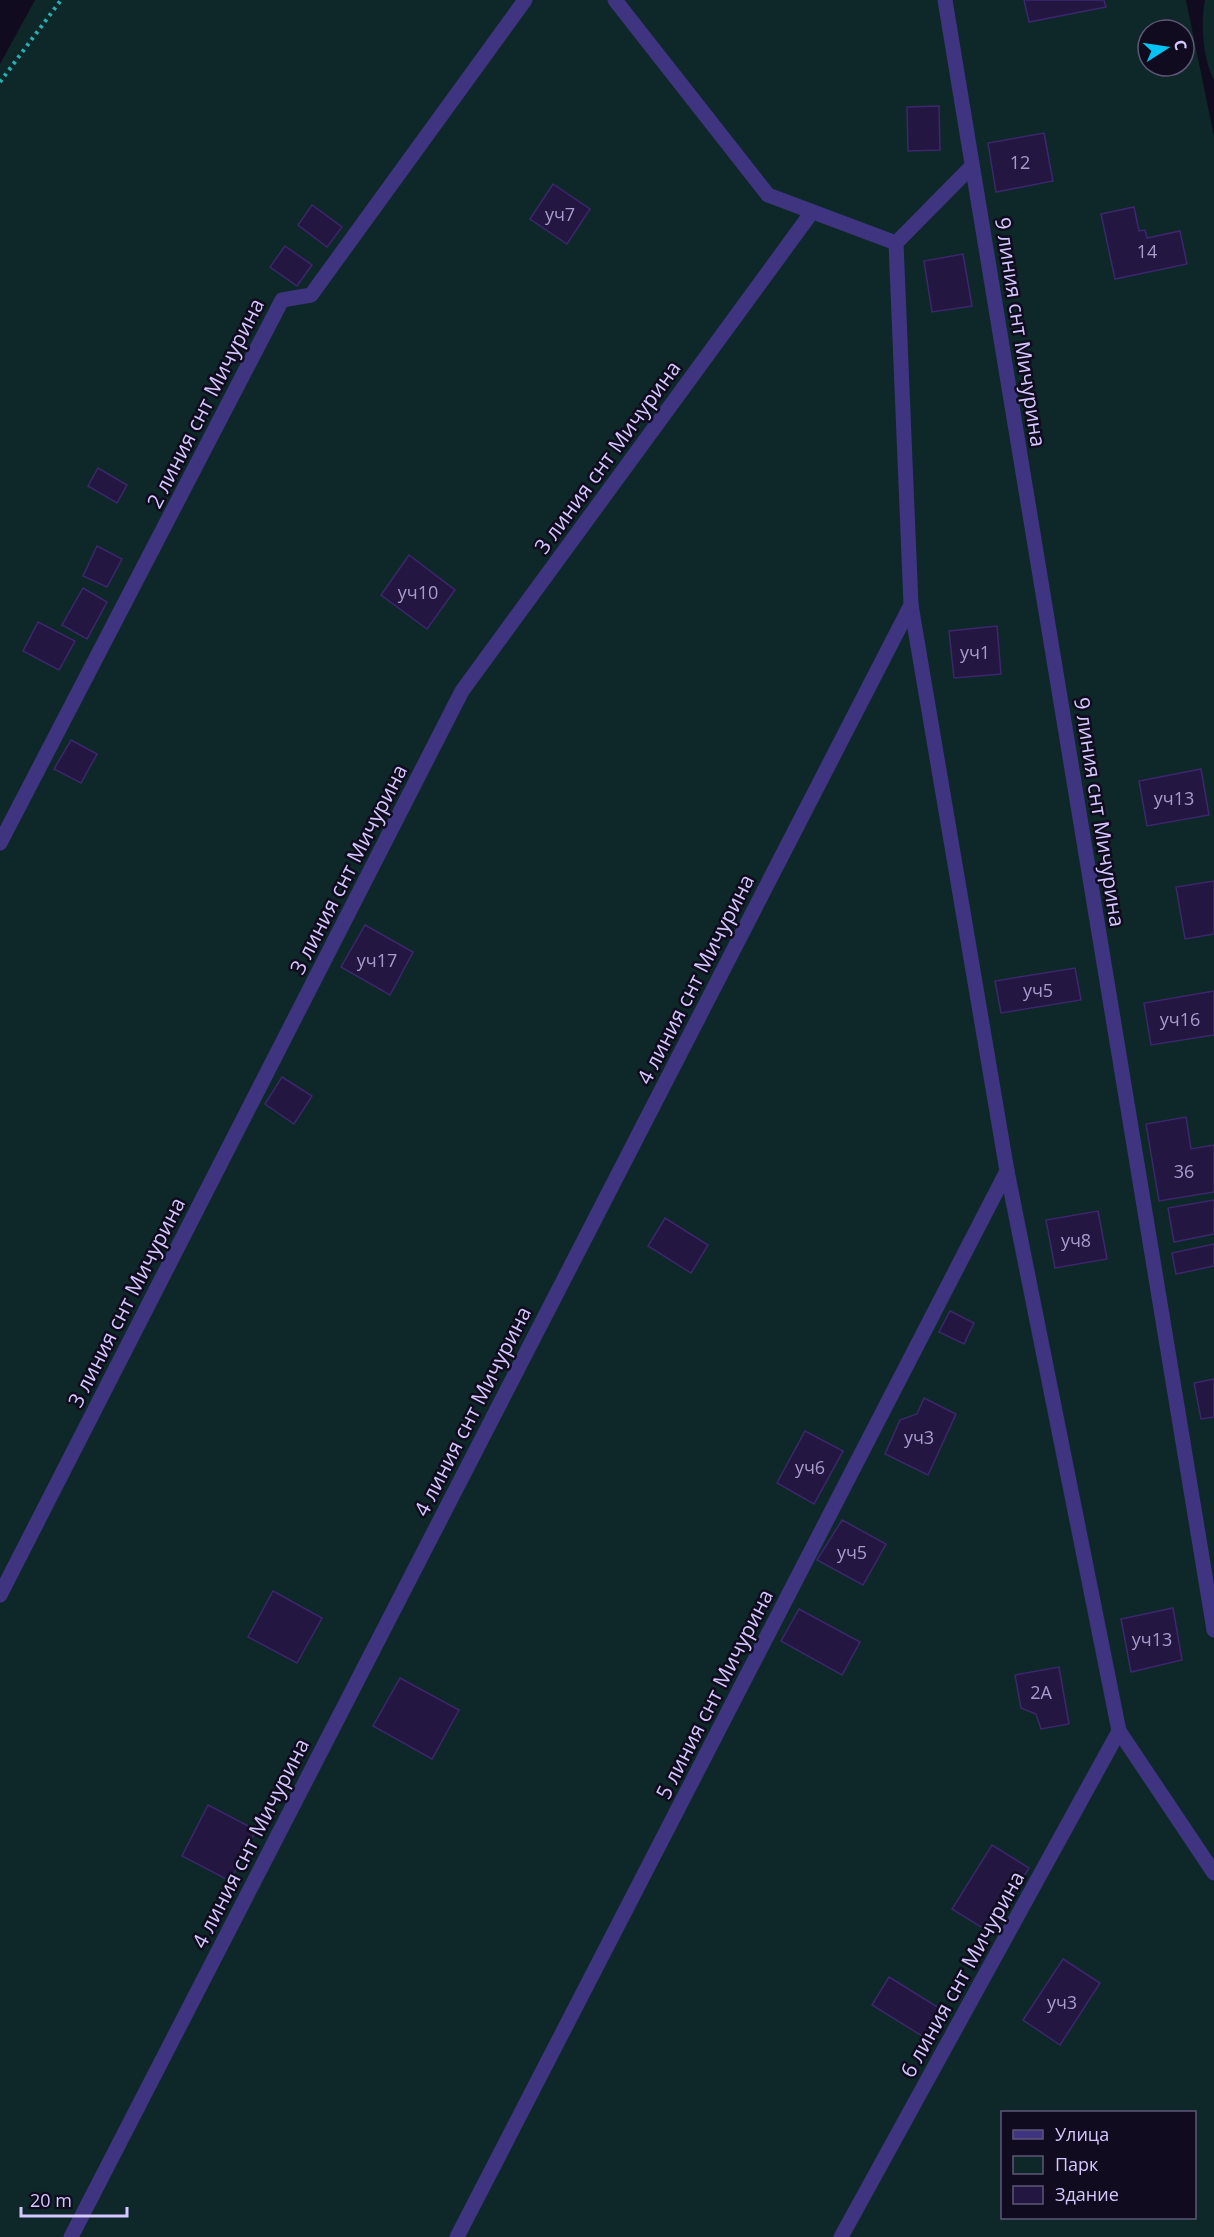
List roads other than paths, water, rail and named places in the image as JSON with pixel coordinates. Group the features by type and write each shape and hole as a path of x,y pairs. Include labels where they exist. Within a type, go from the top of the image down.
{"street":[{"name":"2 линия снт Мичурина","path":"0,843 282,300 311,295 525,0"},
{"path":"615,0 768,195 896,243"},
{"name":"9 линия снт Мичурина","path":"945,0 1214,1630"},
{"path":"972,166 896,243 911,605 1007,1171 1119,1731 1214,1873"},
{"name":"3 линия снт Мичурина","path":"0,1595 462,691 812,212"},
{"name":"4 линия снт Мичурина","path":"71,2237 911,605"},
{"name":"5 линия снт Мичурина","path":"457,2237 1007,1171"},
{"name":"6 линия снт Мичурина","path":"841,2237 1119,1731"}]}
